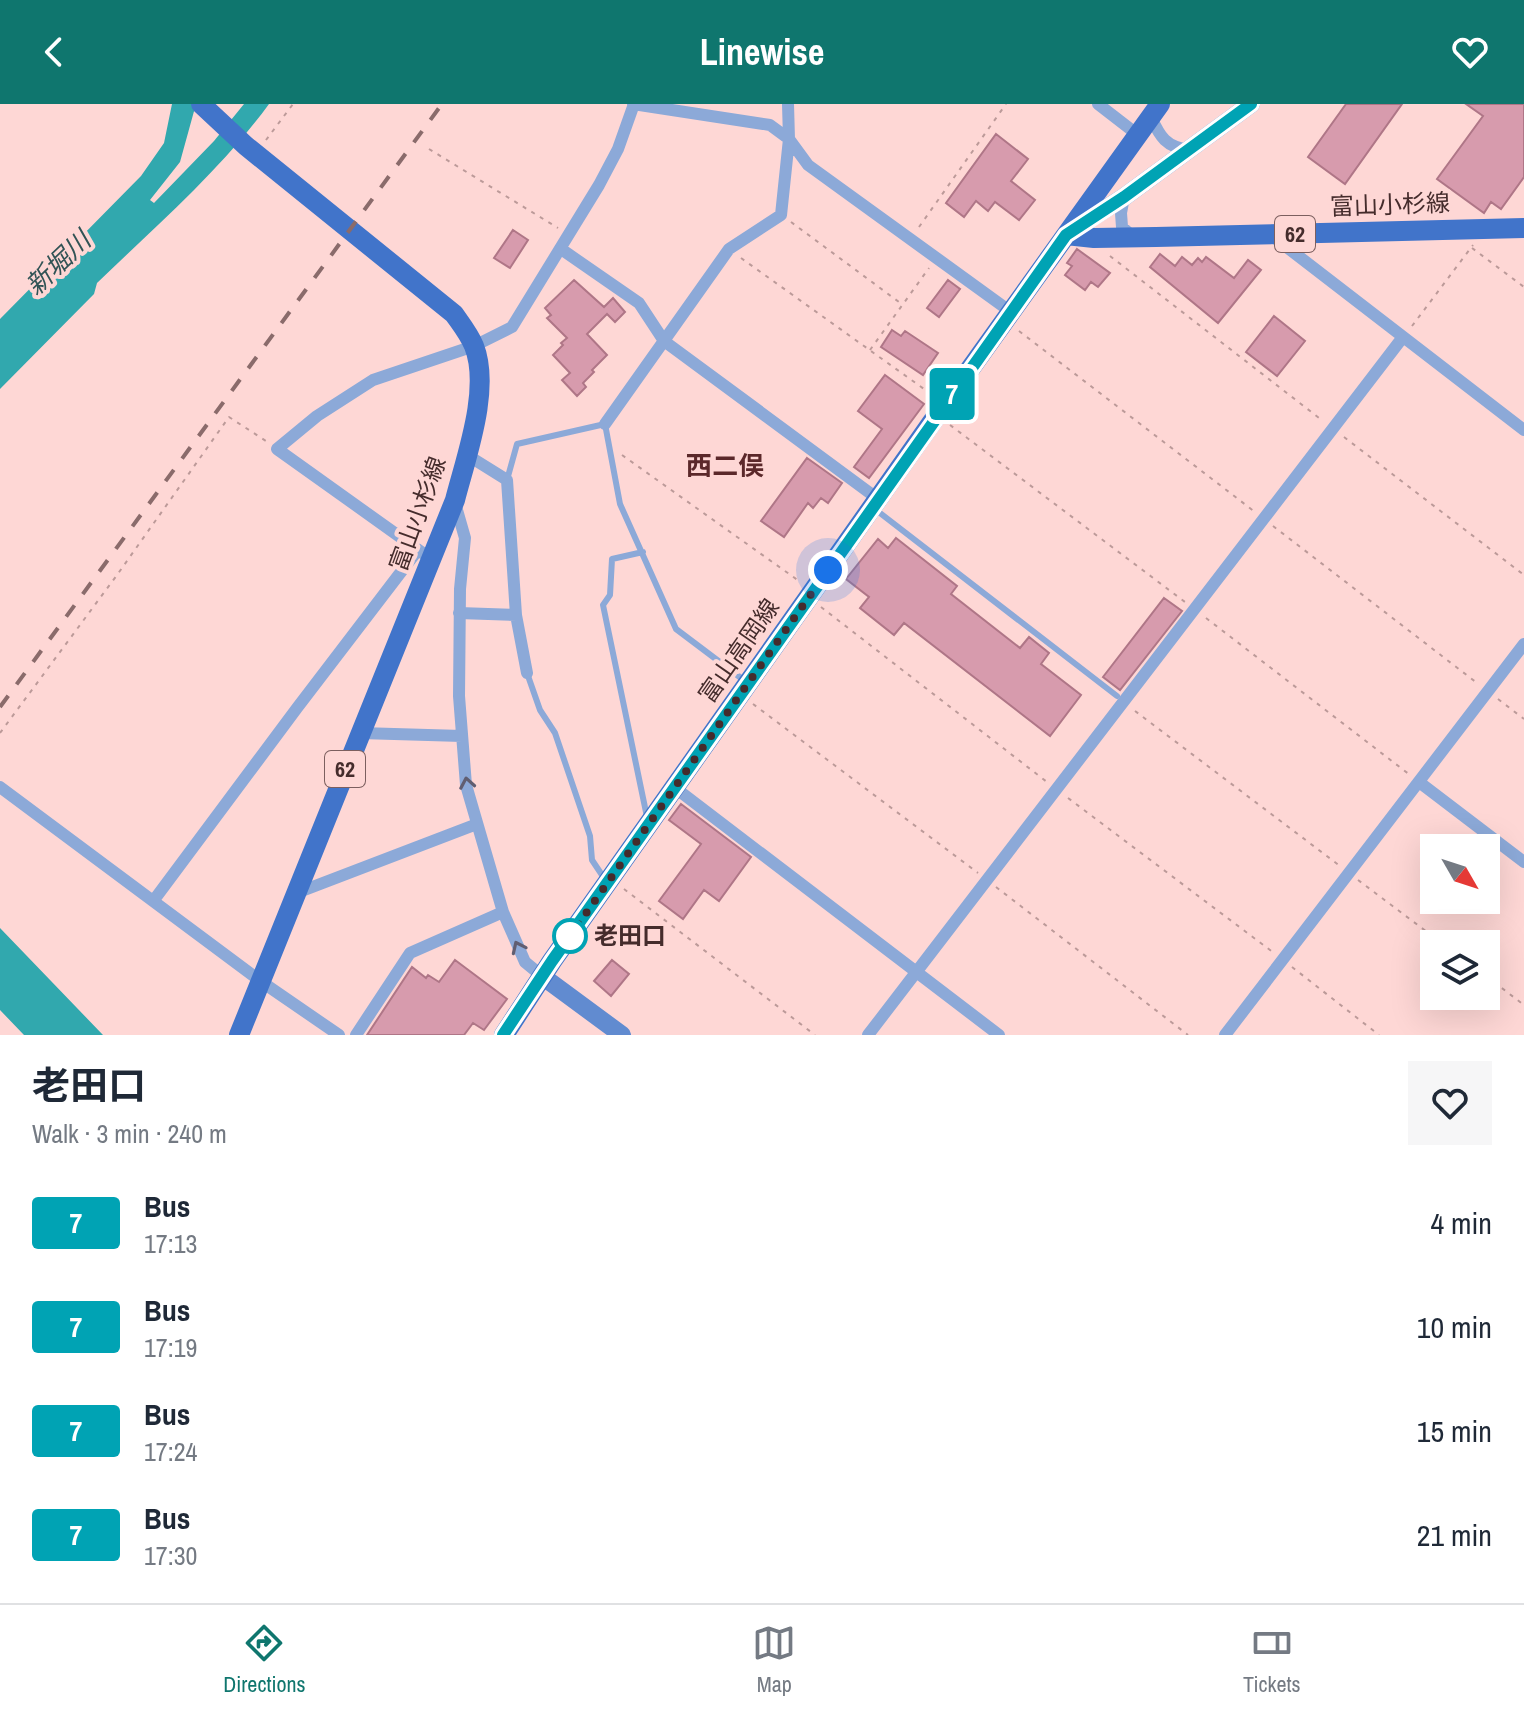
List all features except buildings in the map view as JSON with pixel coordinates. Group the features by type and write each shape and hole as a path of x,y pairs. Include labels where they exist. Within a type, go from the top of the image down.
{"main road":[{"name":"富山小杉線","path":"201,104 251,150 454,314 474,346 480,382 467,455 455,500 424,555 360,733 239,1035"},
{"name":"富山高岡線","path":"504,1035 674,787 1155,111"},
{"name":"富山小杉線","path":"1066,235 1094,238 1271,235 1475,238 1524,228"}],"street":[{"path":"154,900 297,708 424,555 277,449 317,416 373,380 474,346 512,327 618,149 634,104 770,125 789,139 808,165 1011,312"},
{"path":"605,424 729,249 781,215 789,139 788,104"},
{"path":"1098,104 1138,135"},
{"path":"1066,235 1124,197 1251,104"},
{"path":"1155,111 1160,138 1174,148 1189,150"},
{"path":"1124,197 1122,227 1134,237"},
{"path":"1271,235 1524,430"},
{"path":"561,249 639,303 664,341 876,503"},
{"path":"868,1035 1055,788 1119,698 1193,609 1403,338"},
{"path":"467,455 507,480 516,615 527,673"},
{"path":"455,500 465,538 459,613 459,696 466,785 503,912 525,962 622,1035"},
{"path":"459,613 516,615"},
{"path":"1225,1035 1524,644"},
{"path":"360,733 462,736"},
{"path":"1419,782 1524,862"},
{"path":"0,787 259,980 339,1035"},
{"path":"674,787 999,1035"},
{"path":"294,894 477,824"},
{"path":"356,1035 410,953 503,912"}],"lane":[{"path":"507,480 517,444 605,424 620,504 676,629 744,689"},
{"path":"876,503 1119,698"},
{"path":"643,552 612,559 610,595 603,605 648,824"},
{"path":"527,673 540,710 555,733 590,836 592,860 609,881"}],"path":[{"path":"251,150 293,104"},
{"path":"911,238 1006,104"},
{"path":"429,149 569,235"},
{"path":"781,215 903,305"},
{"path":"1094,238 1103,251 1524,575"},
{"path":"1403,338 1475,238 1524,287"},
{"path":"729,249 869,351 1193,609 1419,782"},
{"path":"869,351 937,257"},
{"path":"0,733 229,417 277,449"},
{"path":"609,446 811,594 1055,788 1379,1035"},
{"path":"744,689 1188,1035"},
{"path":"1119,698 1424,930"},
{"path":"609,881 815,1035"},
{"path":"1500,987 1524,1005"}],"water":[{"name":"新堀川","path":"172,104 196,104 180,162 150,200 154,203 214,141 244,104 269,104 209,175 97,283 94,294 0,389 0,319 141,176 164,143"},
{"path":"0,928 103,1035 24,1035 0,1010"}],"railway":[{"path":"0,707 442,104"}],"bus line":[{"name":"7","path":"503,1035 739,695 1066,235 1124,197 1251,104"}],"place":[{"name":"老田口","path":"570,936"}],"district":[{"name":"西二俣","path":"725,466"}],"route":[{"path":"570,936 828,570"}]}
